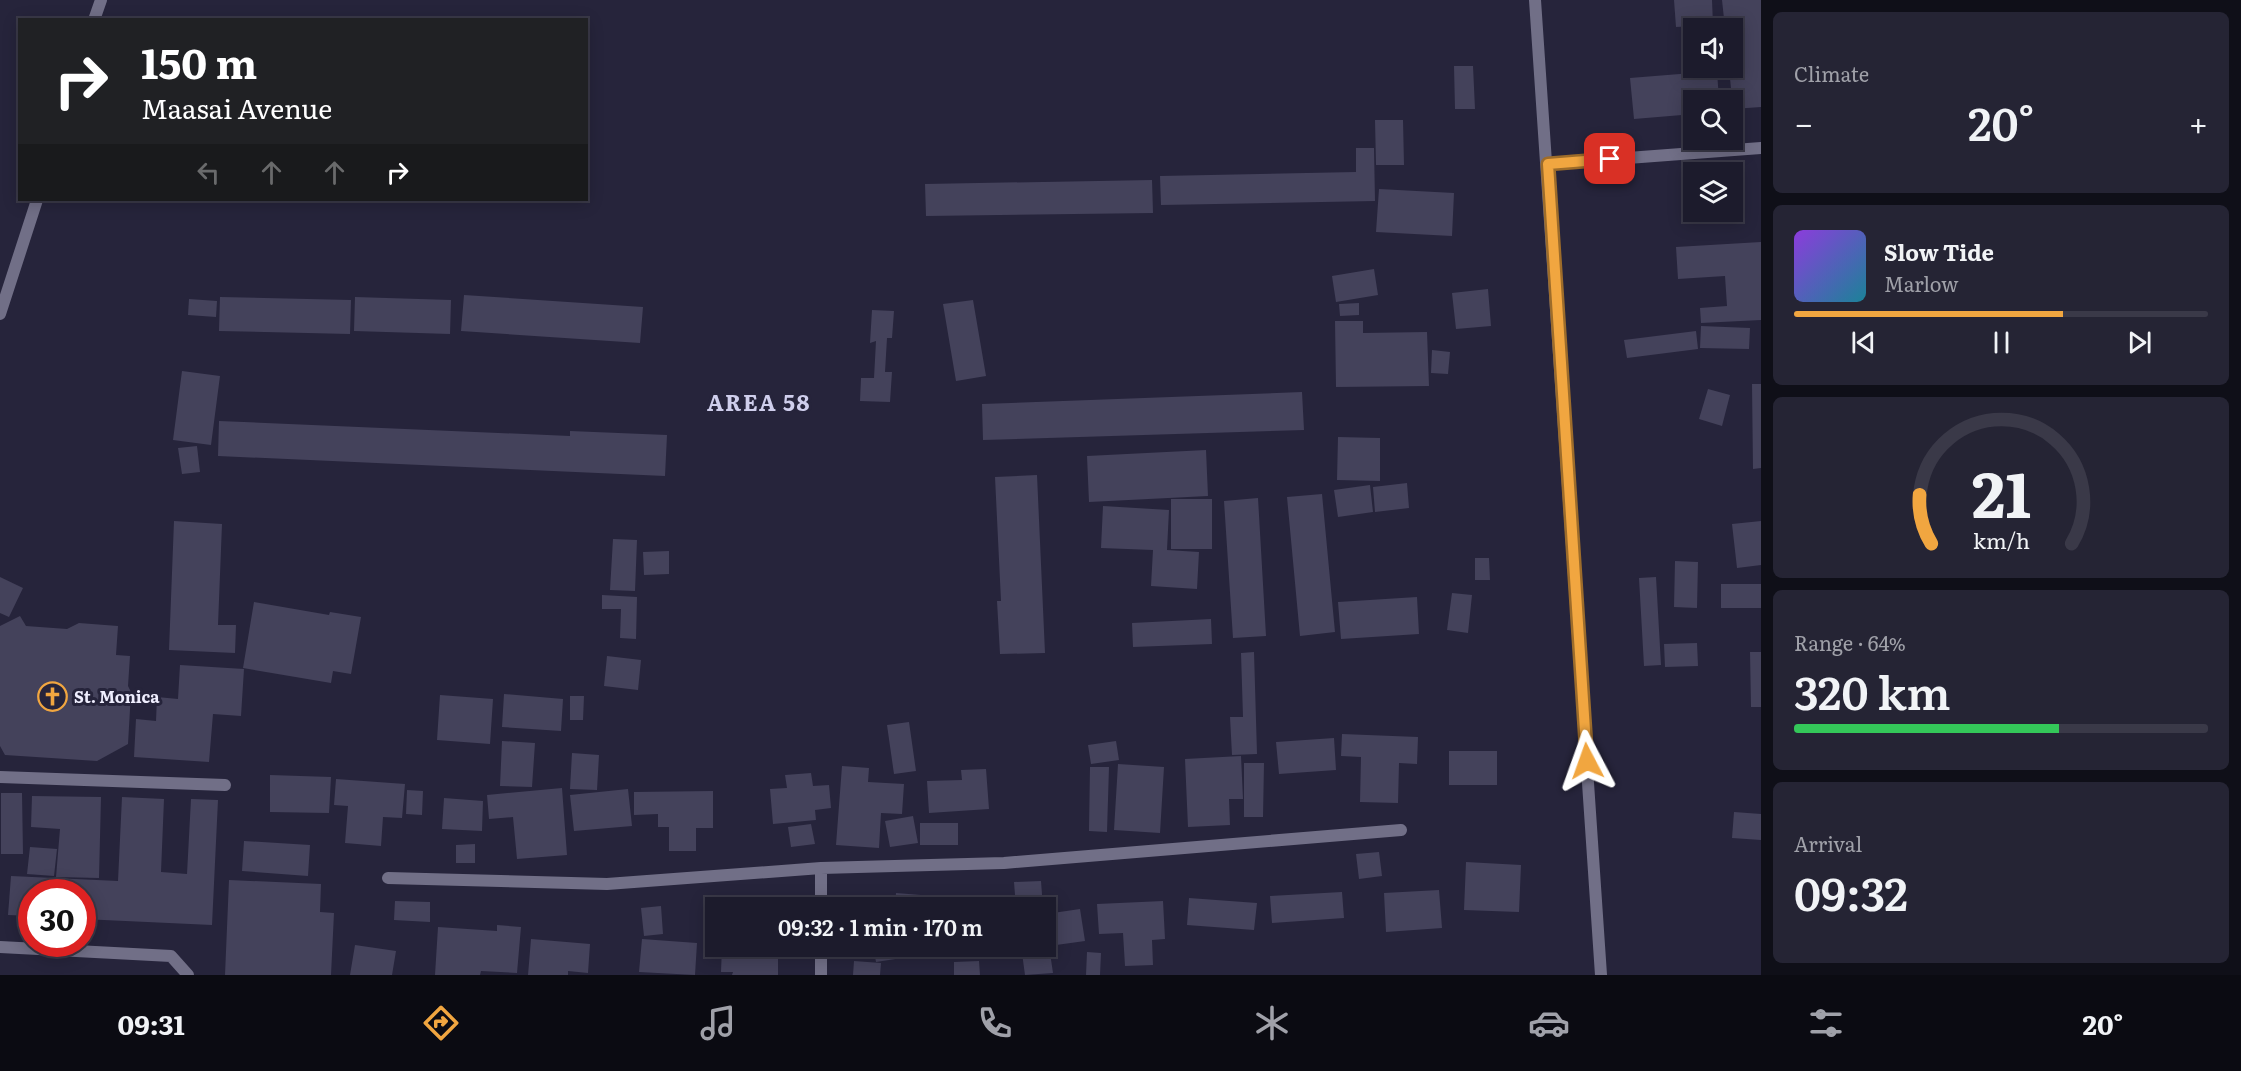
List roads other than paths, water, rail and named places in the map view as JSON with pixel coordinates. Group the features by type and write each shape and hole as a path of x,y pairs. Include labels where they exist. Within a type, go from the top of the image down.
{"street":[{"path":"95,18 101,0"},
{"path":"1536,0 1601,975"},
{"path":"1548,164 1761,148"},
{"path":"0,314 37,201"},
{"path":"0,777 225,785"},
{"path":"388,878 607,884 821,868 1004,863 1401,830"},
{"path":"821,868 821,897"},
{"path":"0,947 171,956 188,975"},
{"path":"821,957 821,975"}],"place":[{"name":"St. Monica","path":"53,697"}],"district":[{"name":"AREA 58","path":"759,403"}]}
